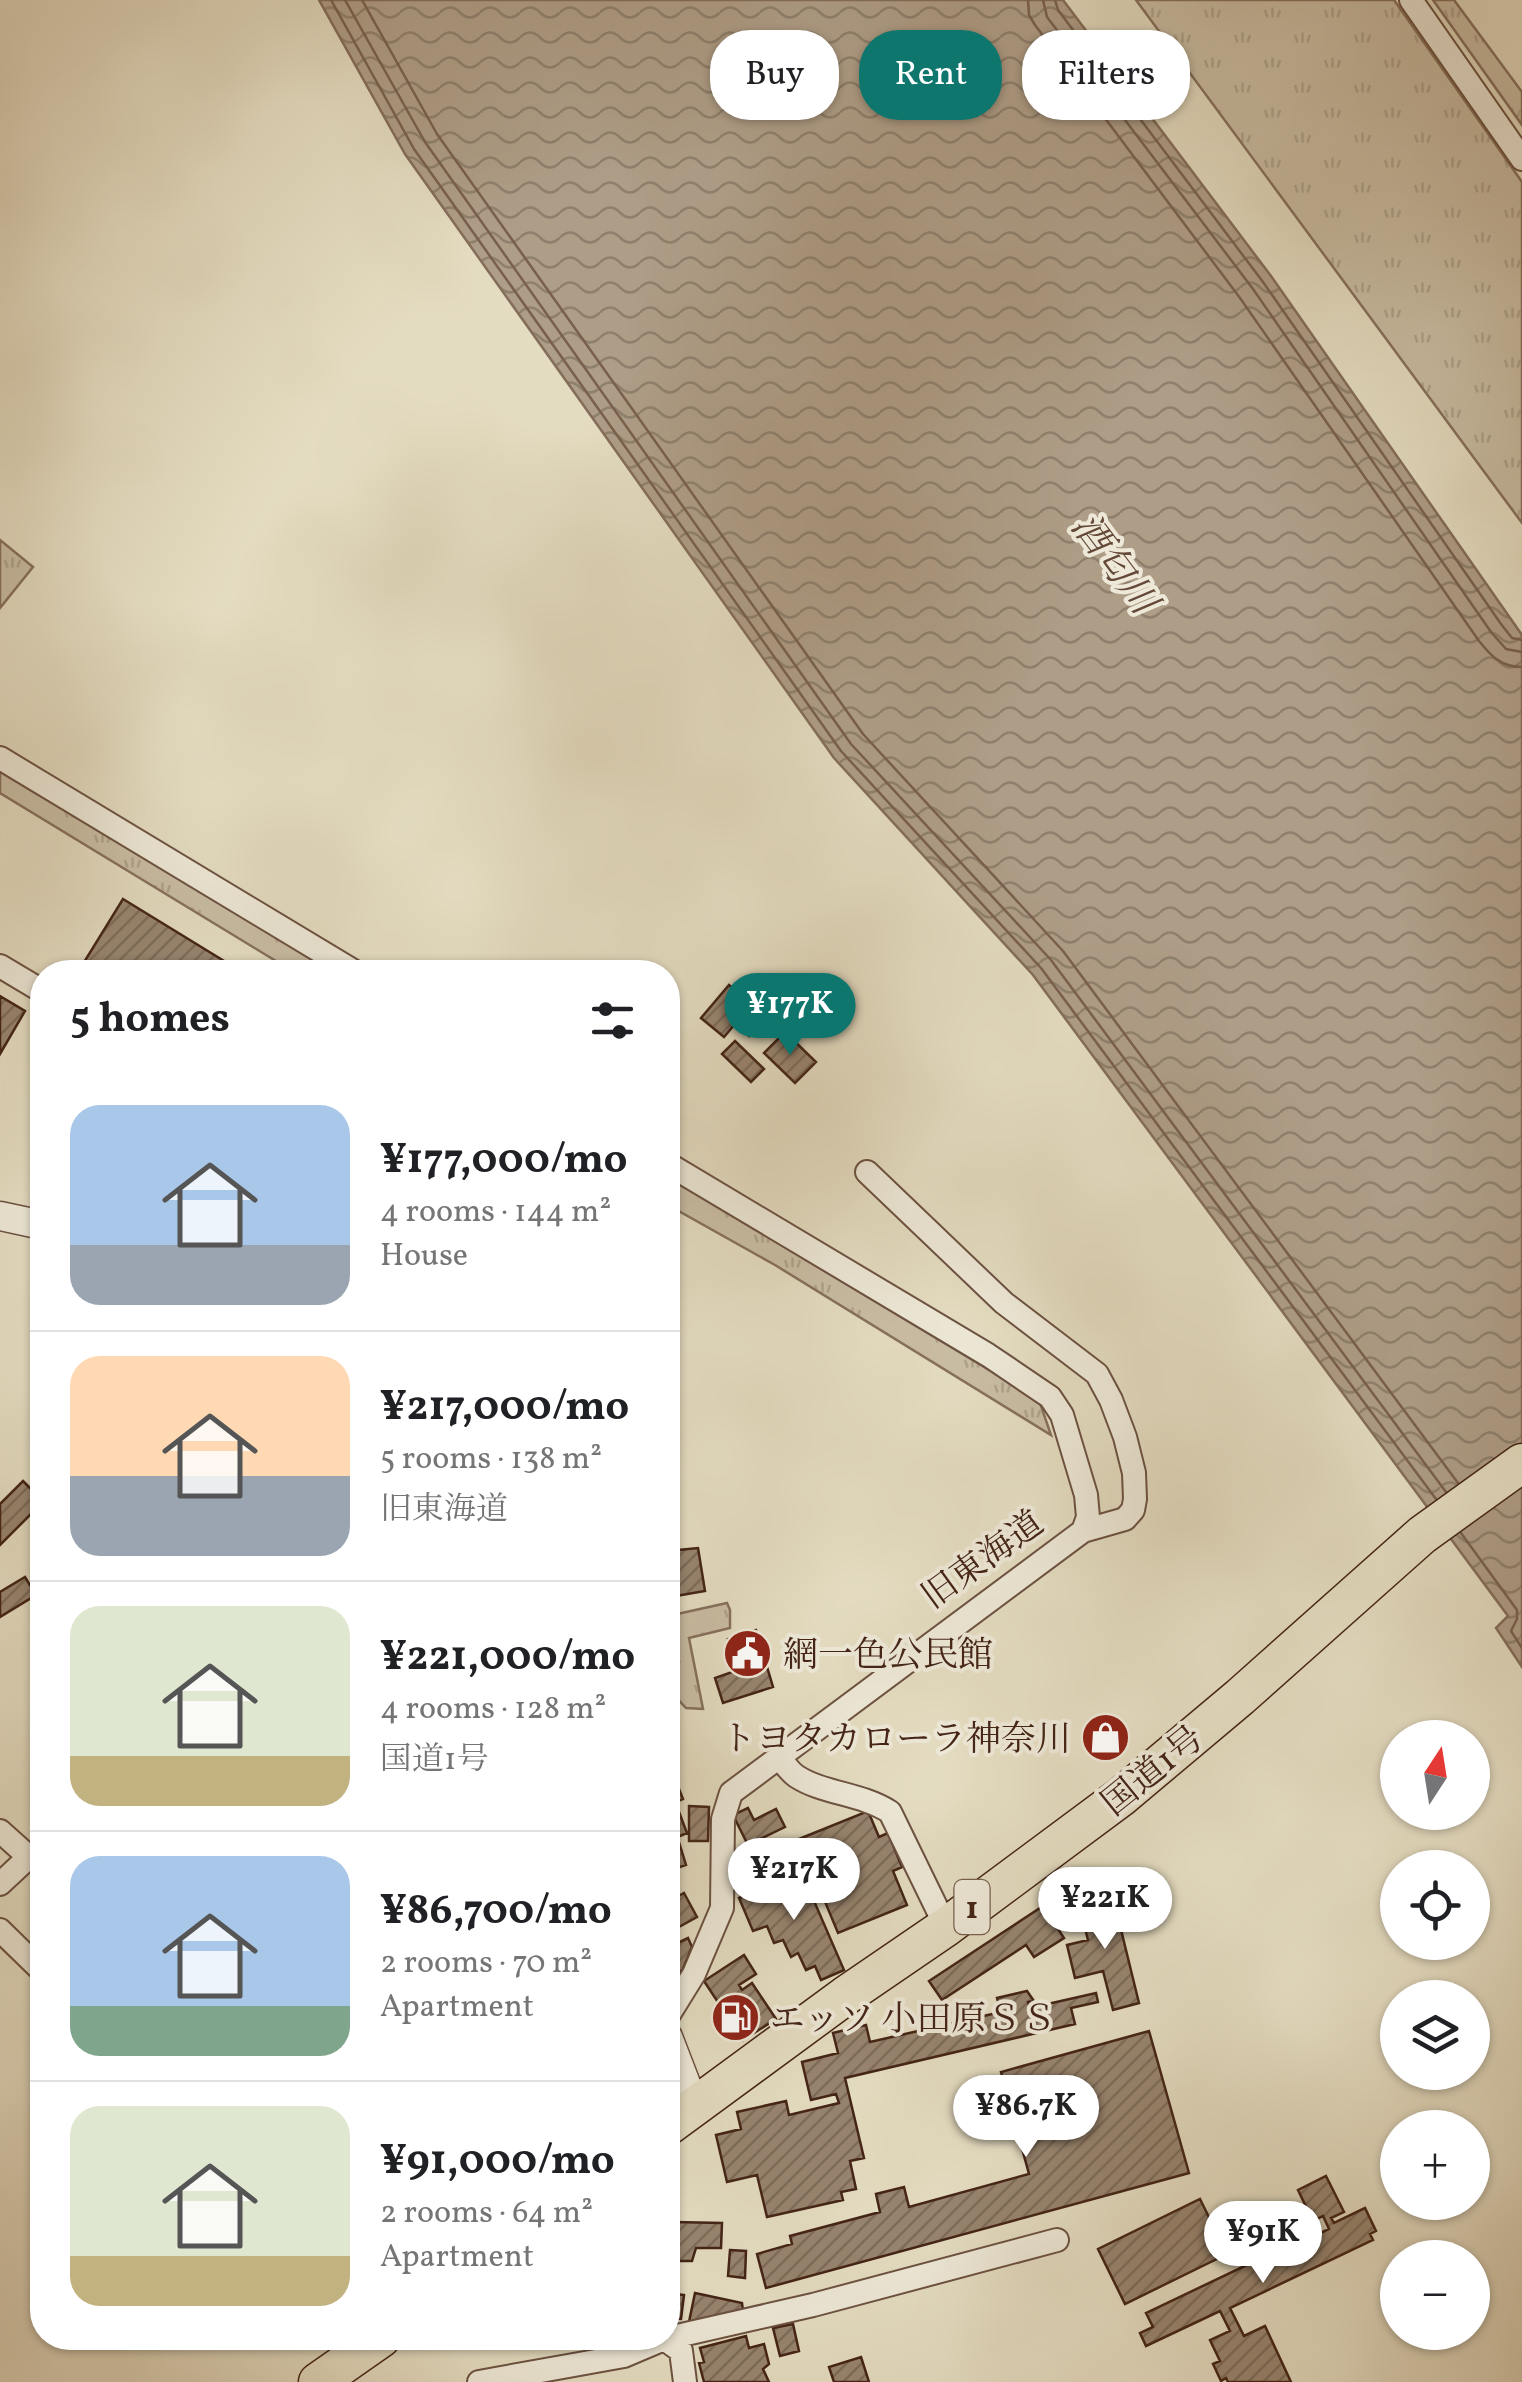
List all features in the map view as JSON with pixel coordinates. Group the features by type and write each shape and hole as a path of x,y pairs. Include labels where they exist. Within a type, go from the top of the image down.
{"highway":[{"name":"国道1号","path":"681,2117 1121,1798 1422,1535 1522,1462"},
{"path":"318,2382 364,2350"}],"street":[{"path":"1411,0 1522,159"},
{"path":"0,758 335,960"},
{"path":"0,966 30,984"},
{"path":"680,1171 988,1355 1050,1397 1062,1414 1086,1495 1088,1517 1083,1531"},
{"name":"旧東海道","path":"680,1997 722,1908 723,1819 731,1793 1083,1531 1125,1519 1133,1510 1134,1474 1125,1437 1097,1374 1004,1304 867,1172"},
{"path":"0,1216 30,1222"},
{"path":"779,1757 794,1774 811,1783 873,1802 890,1812 946,1926"},
{"path":"0,1830 29,1857 0,1884"},
{"path":"0,1930 30,1959"},
{"path":"680,2334 1057,2240"},
{"path":"479,2382 624,2356 637,2350"},
{"path":"680,2350 685,2382"}],"green space":[{"path":"1136,0 1394,0 1522,182 1522,523 1190,73 1190,30 1158,30"},
{"path":"1433,0 1454,0 1522,92 1522,125"},
{"path":"0,540 33,567 0,608"},
{"path":"0,763 325,960 274,960 0,793"},
{"path":"680,1182 1039,1400 1051,1435 775,1265 680,1212"},
{"path":"727,1603 730,1610 730,1628 689,1638 703,1709 686,1708 680,1702 680,1613"}],"water":[{"name":"酒匂川","path":"319,0 1063,0 1086,30 1022,30 1022,120 1153,120 1271,276 1522,635 1522,1667 1496,1628 1508,1616 1033,975 834,758 405,154"}],"building":[{"path":"123,899 222,960 85,960"},
{"path":"729,985 752,1004 724,1037 701,1018"},
{"path":"0,996 25,1011 0,1054"},
{"path":"755,1012 764,1021 749,1036 740,1027"},
{"path":"785,1032 816,1062 795,1083 764,1053"},
{"path":"735,1041 764,1069 751,1082 722,1054"},
{"path":"23,1481 30,1488 30,1515 0,1545 0,1504"},
{"path":"698,1548 705,1591 680,1595 680,1550"},
{"path":"25,1577 30,1585 30,1599 0,1617 0,1592"},
{"name":"網一色公民館","path":"756,1630 773,1687 723,1703 715,1678 738,1670 728,1639"},
{"path":"689,1806 709,1807 708,1841 689,1841"},
{"path":"748,1808 754,1820 776,1809 785,1827 748,1845 733,1815"},
{"path":"868,1811 879,1837 888,1833 902,1867 893,1871 907,1905 838,1933 799,1839"},
{"path":"680,1815 687,1833 680,1836"},
{"path":"775,1844 782,1862 747,1876 740,1857"},
{"path":"680,1846 686,1865 680,1867"},
{"path":"801,1871 844,1970 821,1980 815,1966 806,1970 798,1953 791,1957 783,1940 774,1943 767,1926 753,1931 739,1898"},
{"path":"684,1893 697,1917 680,1926 680,1895"},
{"path":"1113,1897 1139,2003 1113,2010 1103,1971 1075,1978 1067,1945 1088,1940 1079,1905"},
{"path":"1043,1906 1064,1938 1034,1957 1026,1945 942,2000 929,1981"},
{"path":"688,1938 692,1947 681,1974 680,1972 680,1942"},
{"path":"744,1955 756,1974 739,1985 742,1990 752,1983 776,2019 743,2040 704,1981"},
{"path":"1027,1991 1034,2001 1028,2002 1030,2008 1096,1993 1098,2002 1071,2008 1075,2024 845,2078 864,2158 850,2161 856,2189 841,2192 843,2200 767,2217 757,2175 727,2182 716,2135 741,2129 737,2112 786,2101 789,2115 839,2103 836,2094 811,2100 802,2062 838,2053 833,2033 866,2025 870,2042 1001,2012 997,1998"},
{"path":"1149,2031 1189,2173 766,2288 757,2254 792,2244 790,2236 880,2212 876,2194 904,2187 909,2207 1029,2174 1001,2072"},
{"path":"1326,2176 1344,2212 1331,2218 1334,2223 1365,2208 1376,2231 1370,2234 1373,2240 1230,2308 1244,2336 1265,2326 1291,2382 1228,2382 1226,2378 1221,2381 1213,2364 1220,2361 1210,2340 1230,2331 1220,2311 1146,2346 1140,2333 1153,2327 1146,2313 1272,2253 1255,2217 1280,2206 1298,2244 1329,2229 1323,2216 1313,2221 1298,2190"},
{"path":"1200,2199 1227,2254 1125,2304 1098,2249"},
{"path":"680,2222 722,2223 721,2248 696,2248 692,2261 680,2261"},
{"path":"730,2250 746,2251 745,2278 728,2276"},
{"path":"695,2293 742,2303 743,2311 689,2322"},
{"path":"793,2324 799,2351 780,2356 773,2328"},
{"path":"746,2336 749,2348 764,2344 769,2364 763,2369 769,2382 704,2382 700,2348"},
{"path":"861,2357 869,2382 834,2382 829,2367"}],"place":[{"name":"網一色公民館","path":"748,1654"},
{"name":"トヨタカローラ神奈川","path":"1106,1738"},
{"name":"エッソ 小田原ＳＳ","path":"735,2018"}]}
